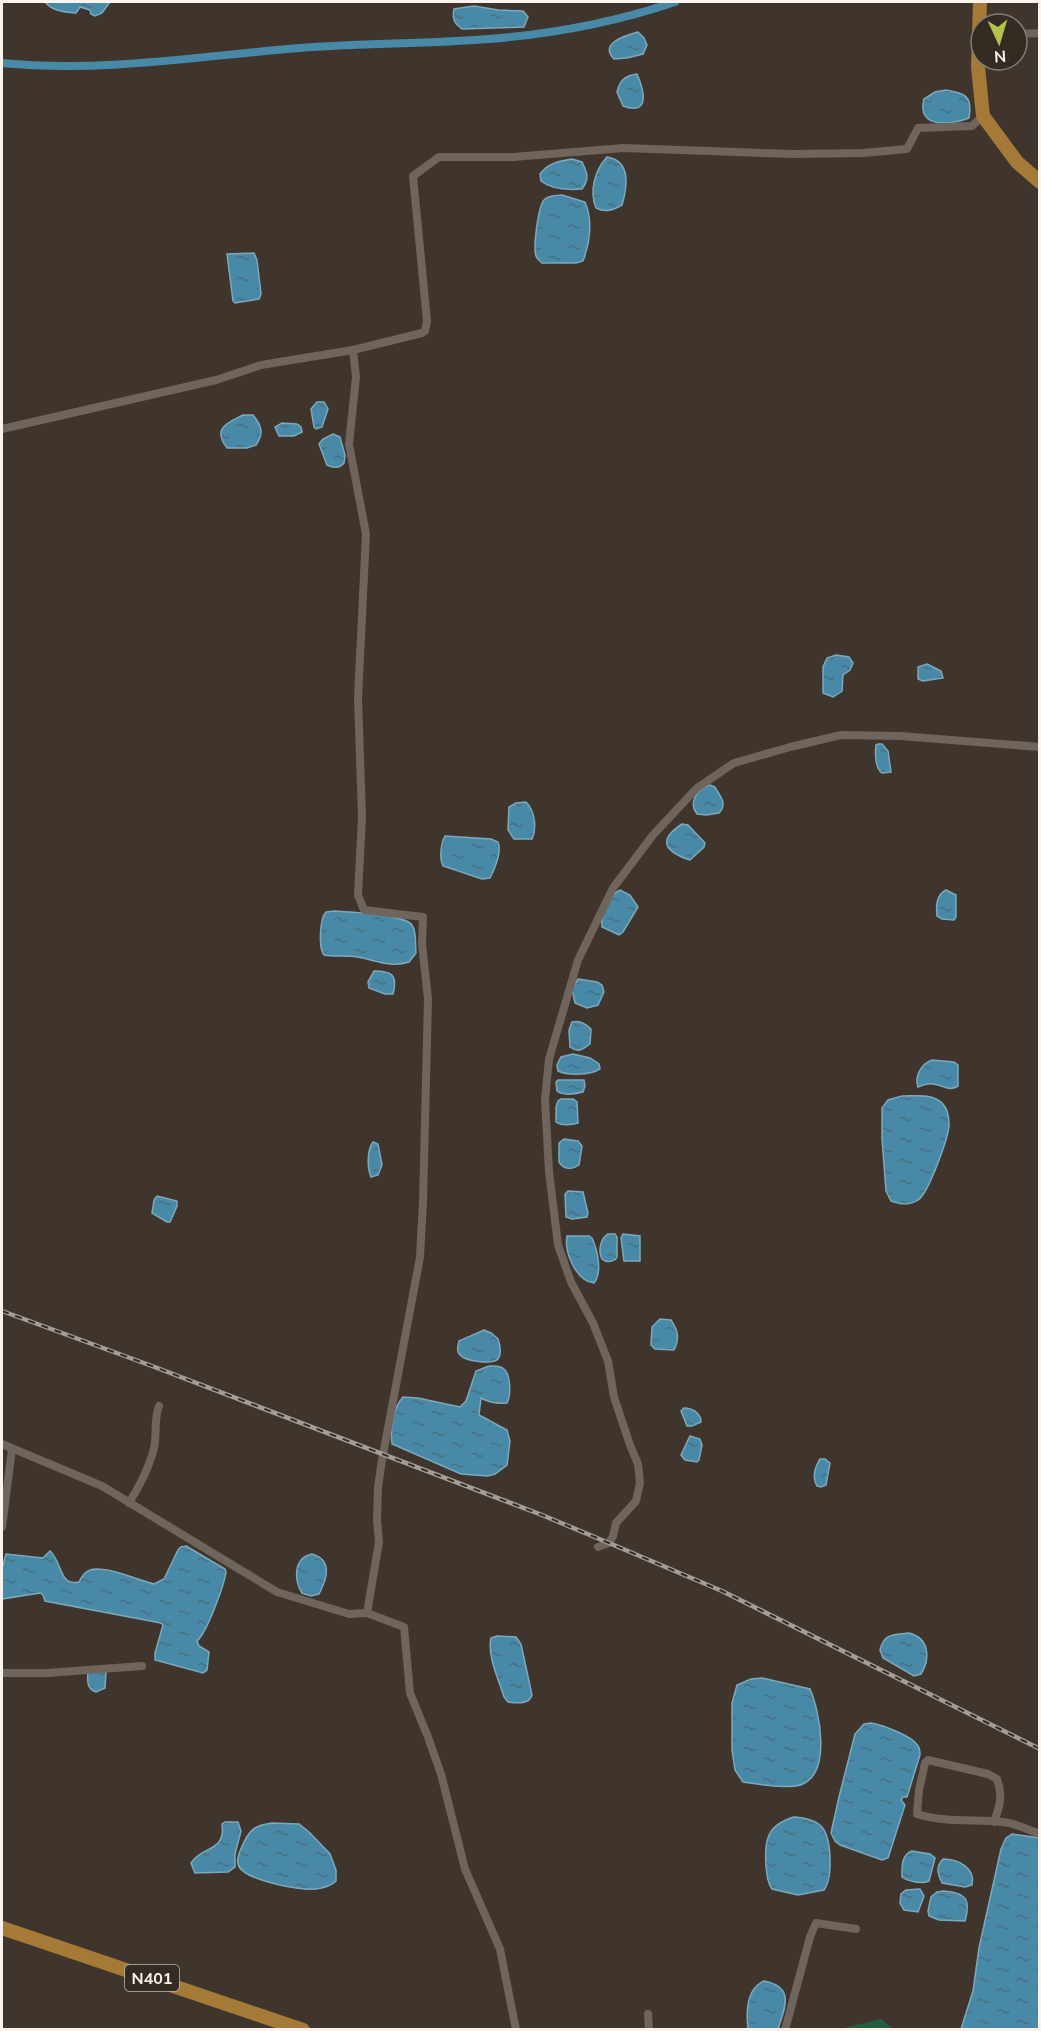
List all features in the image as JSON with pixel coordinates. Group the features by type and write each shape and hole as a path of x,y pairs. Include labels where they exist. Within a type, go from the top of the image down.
{"highway":[{"path":"981,72 983,116 1017,162 1040,182"},
{"name":"N401","path":"2,1928 303,2030"}],"street":[{"path":"2,429 216,380 261,365 353,350 422,333 425,331 427,321 413,176 439,157 513,157 624,148 793,154 863,153 907,149 918,128 972,126 983,116"},
{"path":"353,350 356,377 349,444 366,534 358,698 363,816 358,895 364,910 423,916 422,944 428,999 420,1257 378,1487 379,1542 367,1613"},
{"path":"598,1547 609,1543 616,1524 636,1501 640,1483 638,1464 614,1397 608,1361 593,1323 571,1282 558,1245 549,1171 545,1100 552,1049 578,960 614,888 653,835 697,788 734,763 841,735 900,736 1040,747"},
{"path":"129,1503 141,1484 154,1450 155,1416 159,1406"},
{"path":"2,1444 102,1486 277,1592 349,1614 367,1613 404,1627 410,1693 441,1774 465,1869 500,1949 516,2030"},
{"path":"2,1527 12,1449"},
{"path":"2,1673 47,1673 142,1666"},
{"path":"994,1822 1001,1802 997,1779 988,1774 937,1762 928,1760 925,1763 917,1814 954,1821 994,1822 1006,1822 1040,1834"},
{"path":"785,2030 810,1937 816,1923 856,1929"},
{"path":"648,2014 649,2030"}],"green space":[{"path":"881,2019 893,2029 839,2029"}],"water":[{"path":"45,2 110,2 102,13 95,16 90,10 80,7 76,13 68,12 55,9"},
{"path":"474,6 523,11 528,17 524,27 462,29 454,20 454,9"},
{"path":"638,32 647,45 643,54 614,59 609,48 612,44"},
{"path":"637,74 642,87 642,104 632,108 623,106 617,92 620,84 626,77"},
{"path":"946,90 963,94 966,97 970,105 969,118 945,123 930,120 925,116 924,99 935,92"},
{"path":"607,157 621,164 626,183 622,205 606,211 596,208 593,188 596,174"},
{"path":"572,159 582,162 585,169 587,179 582,189 555,188 541,181 540,174 547,167"},
{"path":"562,195 585,202 590,224 589,239 583,261 542,263 536,257 535,245 542,204 550,196"},
{"path":"254,253 261,294 259,299 235,303 227,254"},
{"path":"317,402 324,402 328,409 322,427 316,429 311,409"},
{"path":"243,415 253,415 258,423 261,430 259,441 256,445 247,448 227,448 221,431 227,424"},
{"path":"282,423 297,424 301,427 302,432 294,436 279,436 275,427"},
{"path":"333,434 340,437 345,455 344,463 336,467 327,465 319,444"},
{"path":"836,655 849,657 853,663 850,670 843,675 842,691 833,697 823,693 823,667 827,658"},
{"path":"927,664 941,671 943,678 923,681 918,679 918,667"},
{"path":"882,744 888,751 891,772 882,773 878,768 876,745"},
{"path":"710,785 715,787 721,797 722,810 719,813 697,814 693,805 695,796"},
{"path":"526,802 533,815 534,835 532,839 514,839 508,830 509,807 516,803"},
{"path":"682,824 688,825 705,843 704,847 690,860 670,850 667,845 669,836"},
{"path":"445,836 491,839 498,842 499,855 490,878 482,879 443,866 441,851"},
{"path":"620,890 630,895 638,907 619,935 602,927 602,922 609,901"},
{"path":"946,890 956,895 954,920 937,916 938,898"},
{"path":"326,912 376,914 407,921 415,931 416,953 409,962 402,964 383,963 353,956 324,955 320,939 322,920"},
{"path":"374,971 392,975 395,982 393,994 385,994 369,988 368,982"},
{"path":"578,979 602,985 604,992 598,1005 587,1008 575,1003 572,989"},
{"path":"572,1022 583,1023 591,1029 590,1044 580,1050 570,1047 569,1030"},
{"path":"573,1054 590,1058 599,1064 600,1069 591,1073 579,1074 558,1071 557,1065 561,1057"},
{"path":"932,1060 954,1062 958,1065 958,1086 948,1088 929,1084 918,1087 919,1071"},
{"path":"558,1080 584,1080 583,1092 562,1094 557,1091 556,1082"},
{"path":"902,1096 923,1096 938,1100 946,1108 949,1121 942,1152 932,1177 922,1196 908,1204 891,1201 886,1191 882,1138 882,1108 888,1100"},
{"path":"561,1099 573,1099 577,1102 578,1123 567,1125 556,1122 556,1107"},
{"path":"564,1139 578,1141 582,1146 579,1165 574,1168 566,1168 559,1162 559,1143"},
{"path":"373,1142 378,1144 382,1165 378,1175 371,1177 368,1159"},
{"path":"568,1191 583,1192 587,1217 572,1219 566,1217 565,1194"},
{"path":"157,1196 177,1201 170,1222 152,1213"},
{"path":"608,1234 615,1234 617,1237 617,1257 606,1261 602,1259 600,1245"},
{"path":"623,1234 640,1236 640,1261 624,1261 621,1238"},
{"path":"567,1236 592,1238 599,1267 594,1283 582,1277 573,1265 567,1250"},
{"path":"660,1319 671,1320 675,1328 678,1338 674,1350 655,1349 651,1345 652,1327"},
{"path":"484,1330 498,1339 500,1352 498,1359 479,1362 460,1355 459,1341"},
{"path":"489,1366 501,1367 506,1372 510,1386 509,1396 507,1403 494,1403 481,1398 479,1415 507,1430 510,1441 507,1465 488,1476 461,1474 392,1444 393,1419 403,1397 460,1407 466,1401 476,1371"},
{"path":"684,1408 696,1412 701,1422 687,1426 681,1411"},
{"path":"690,1436 700,1439 702,1445 697,1462 685,1460 681,1455"},
{"path":"820,1459 825,1459 830,1463 826,1485 821,1487 815,1483 814,1476"},
{"path":"186,1546 225,1569 226,1572 214,1608 197,1641 199,1646 209,1652 207,1670 203,1673 155,1660 163,1625 161,1623 45,1601 40,1593 2,1599 2,1569 6,1554 43,1558 50,1551 64,1577 73,1583 79,1582 88,1571 101,1569 154,1584 164,1579 178,1550"},
{"path":"312,1554 319,1557 326,1565 326,1576 319,1594 311,1596 302,1593 299,1588 297,1570 301,1560"},
{"path":"909,1633 921,1639 927,1655 921,1674 914,1676 883,1658 880,1650 887,1638"},
{"path":"516,1637 521,1644 532,1695 525,1702 508,1702 504,1697 494,1668 490,1645 491,1638"},
{"path":"88,1672 106,1672 105,1688 96,1692 91,1689"},
{"path":"762,1678 810,1689 814,1699 820,1726 820,1754 812,1777 803,1784 782,1787 743,1782 735,1770 732,1750 732,1703 737,1685 751,1679"},
{"path":"871,1723 910,1738 918,1746 920,1752 907,1797 901,1800 905,1805 888,1858 882,1860 840,1845 831,1833 855,1734 864,1724"},
{"path":"794,1817 815,1822 825,1831 830,1867 824,1890 798,1895 772,1889 769,1883 766,1848 769,1835 778,1824"},
{"path":"238,1822 241,1831 235,1854 235,1867 228,1872 195,1873 191,1863 201,1853 217,1844 222,1833 222,1824"},
{"path":"272,1823 299,1824 309,1832 330,1854 336,1870 336,1881 322,1888 298,1888 267,1882 241,1869 238,1859 247,1837 255,1828"},
{"path":"1012,1834 1039,1838 1039,2029 961,2029 973,1991 979,1948 1001,1849 1006,1838"},
{"path":"912,1851 930,1854 935,1858 929,1881 916,1882 902,1877 904,1858"},
{"path":"943,1859 960,1863 969,1869 973,1879 972,1885 965,1887 942,1883 938,1868"},
{"path":"920,1889 924,1896 918,1912 904,1910 900,1903 901,1894 906,1890"},
{"path":"937,1892 958,1894 965,1899 967,1908 965,1921 939,1920 929,1916 931,1897"},
{"path":"764,1981 774,1984 784,1993 785,2006 778,2029 748,2029 747,2008 750,1995"}],"waterway":[{"path":"2,63 39,66 113,65 299,48 489,39 584,26 630,16 675,2"}],"railway":[{"path":"2,1311 542,1515 609,1543 722,1591 1040,1749"}]}
